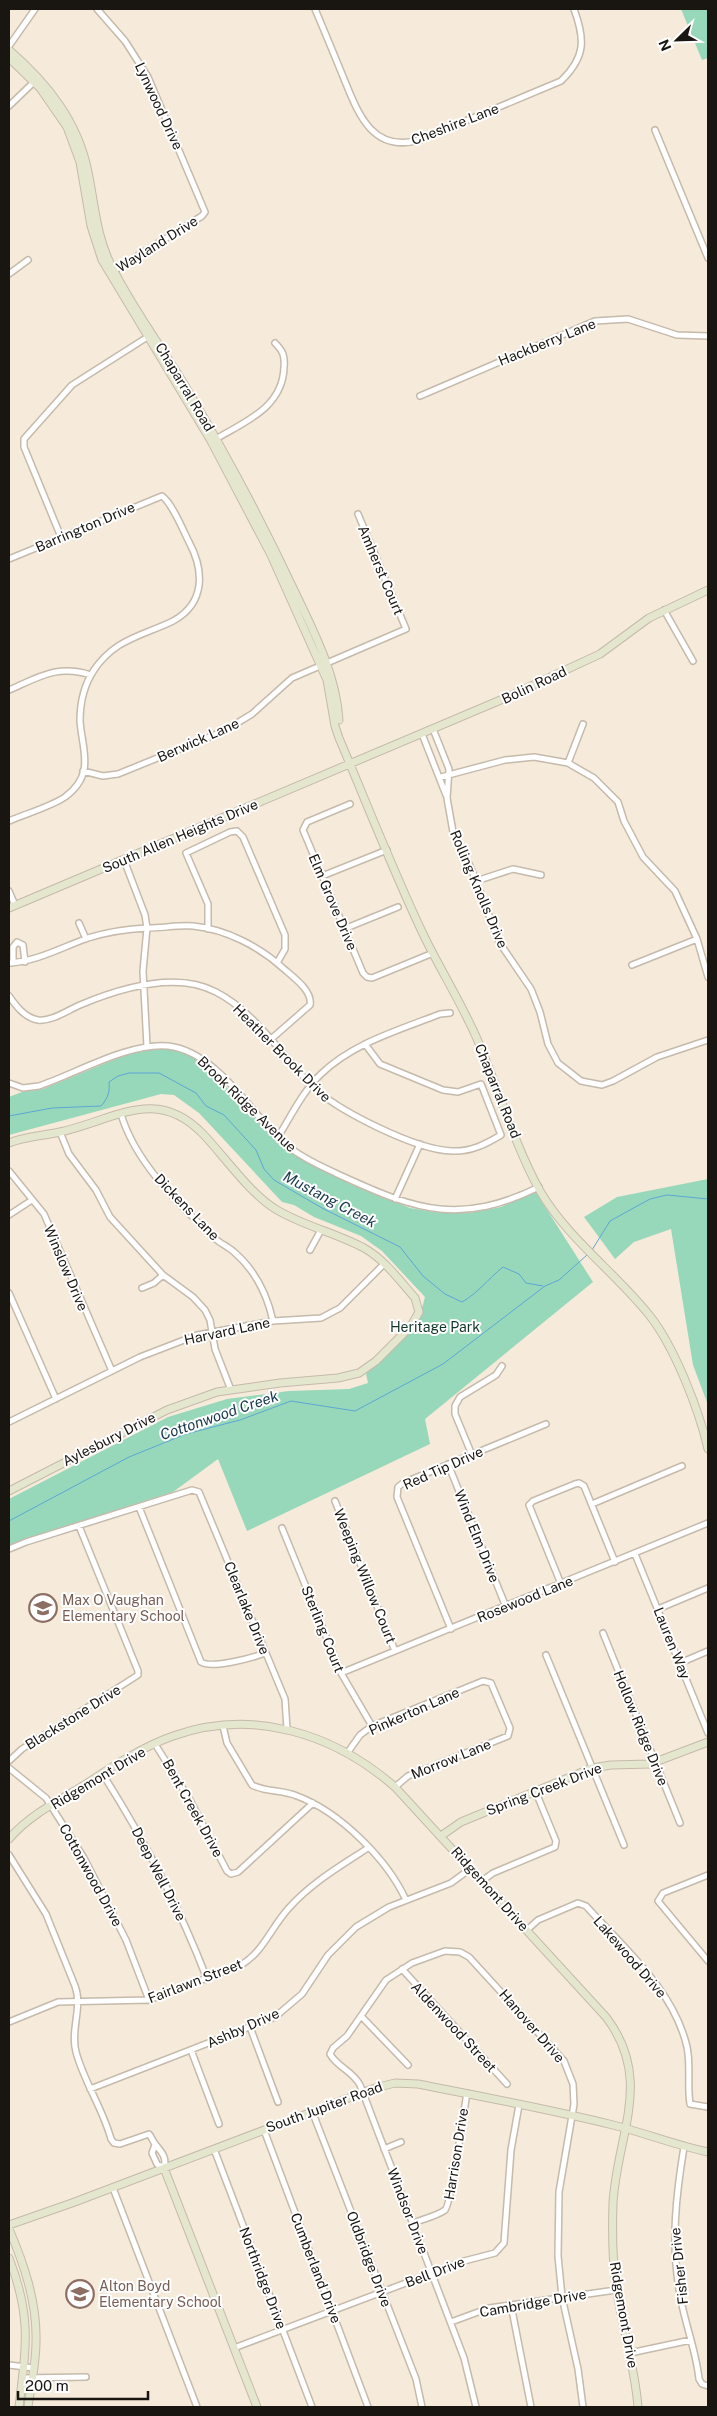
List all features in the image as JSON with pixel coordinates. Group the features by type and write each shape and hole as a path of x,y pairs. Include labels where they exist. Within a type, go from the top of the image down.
{"street":[{"path":"9,46 35,9"},
{"name":"Lynwood Drive","path":"97,9 125,41 148,77 164,111 204,214"},
{"name":"Cheshire Lane","path":"315,9 364,122 384,139 408,143 431,136 561,81 572,71 579,58 582,44 581,28 574,9"},
{"name":"Chaparral Road","path":"9,50 37,79 58,111 74,144 82,171 93,234 111,272 214,440 324,663 339,738 433,953 457,995 478,1041 539,1187 550,1206 566,1226 644,1310 662,1334 698,1416 708,1434"},
{"name":"Chaparral Road","path":"9,58 37,79"},
{"path":"9,106 37,79"},
{"path":"655,130 708,258"},
{"name":"Wayland Drive","path":"111,272 204,214"},
{"path":"9,274 28,260"},
{"name":"Hackberry Lane","path":"420,396 584,325 601,320 634,320 677,335 708,336"},
{"path":"61,537 24,447 24,439 72,385 150,335"},
{"path":"214,440 258,414 273,401 283,379 284,362 281,349 275,343"},
{"name":"Barrington Drive","path":"9,559 162,496 169,505 198,562 200,578 196,594 181,616 118,646 106,656 91,675"},
{"name":"Amherst Court","path":"324,663 406,629 358,514"},
{"name":"Bolin Road","path":"350,764 433,730 592,658 664,610 708,590"},
{"path":"664,610 693,661"},
{"name":"Berwick Lane","path":"83,771 103,776 118,774 219,733 252,714 292,678 324,663"},
{"path":"9,690 58,670 71,670 91,675 80,712 86,755 83,771 76,786 64,797 9,821"},
{"path":"568,763 583,724"},
{"name":"Rolling Knolls Drive","path":"433,730 449,769 447,798"},
{"name":"Rolling Knolls Drive","path":"422,734 441,777 453,832 476,881 498,942 531,989 540,1012 548,1044 558,1063 581,1081 595,1085 605,1084 657,1057 708,1040"},
{"path":"429,748 439,744"},
{"path":"441,777 520,758 541,758 568,763 594,778 618,802 624,821 643,857 676,891 697,939 708,977"},
{"name":"South Allen Heights Drive","path":"12,907 350,764"},
{"name":"Elm Grove Drive","path":"350,804 307,822 304,825 304,833 367,977 372,978 433,953"},
{"path":"208,929 208,904 187,852 230,832 237,831 243,837 285,935 285,949 277,963"},
{"path":"322,876 387,850"},
{"path":"124,860 145,915 147,928 143,971 147,1046"},
{"path":"476,881 513,869 541,875"},
{"path":"9,891 12,907"},
{"path":"344,928 398,907"},
{"path":"79,923 86,939"},
{"path":"25,962 23,944 17,942 13,947 11,963 25,962 47,956 86,939 121,930 171,926 208,929 250,946 277,963 300,984 311,1003 270,1040"},
{"path":"632,965 697,939"},
{"name":"Heather Brook Drive","path":"9,996 28,1016 42,1020 118,990 168,982 192,984 214,991 250,1017 311,1085 342,1110 420,1144 452,1151 468,1150 485,1145 501,1135 481,1084 458,1092 443,1090 380,1064 365,1044"},
{"path":"278,1137 311,1085 337,1061 365,1044 440,1014 450,1013"},
{"name":"Brook Ridge Avenue","path":"9,1083 24,1088 39,1086 138,1047 168,1046 187,1050 204,1059 278,1137 302,1156 319,1166 395,1199 422,1207 457,1211 503,1202 539,1187"},
{"path":"9,1143 32,1136 60,1132 91,1121 146,1108 162,1108 178,1113 202,1133 270,1205 321,1230 364,1248 383,1265"},
{"name":"Dickens Lane","path":"121,1114 126,1131 149,1168 213,1238 232,1250 252,1272 268,1302 273,1321"},
{"path":"60,1132 69,1154 96,1190 110,1217 163,1275 200,1304 210,1320 215,1349 231,1390"},
{"path":"395,1199 420,1144"},
{"name":"Winslow Drive","path":"9,1171 44,1214 112,1371"},
{"path":"9,1215 32,1200"},
{"path":"310,1250 321,1230"},
{"name":"Harvard Lane","path":"9,1422 168,1345 212,1331 273,1321 312,1320 331,1314 340,1308 383,1265"},
{"name":"Aylesbury Drive","path":"9,1491 167,1410 190,1401 231,1390 338,1378 358,1373 376,1361 411,1326 417,1316 419,1307 415,1298 383,1265"},
{"path":"142,1288 154,1283 163,1275"},
{"path":"9,1293 56,1399"},
{"path":"472,1454 455,1414 455,1406 460,1397 496,1375 502,1366"},
{"name":"Chaparral Road","path":"698,1416 708,1450"},
{"name":"Red Tip Drive","path":"451,1629 397,1494 398,1487 403,1483 546,1424"},
{"name":"Wind Elm Drive","path":"448,1464 506,1607"},
{"path":"592,1504 682,1466"},
{"path":"561,1584 530,1508 530,1503 575,1484 581,1483 592,1504 615,1562"},
{"name":"Clearlake Drive","path":"139,1507 192,1490 201,1494 285,1699 287,1730"},
{"name":"Weeping Willow Court","path":"335,1501 396,1651"},
{"path":"9,1549 139,1507 201,1662 207,1664 248,1659 265,1653"},
{"name":"Rosewood Lane","path":"341,1673 708,1523"},
{"name":"Blackstone Drive","path":"9,1760 22,1749 138,1675 79,1526"},
{"name":"Sterling Court","path":"282,1528 341,1673 372,1726"},
{"name":"Lauren Way","path":"635,1554 708,1733"},
{"path":"658,1609 708,1588"},
{"name":"Hollow Ridge Drive","path":"603,1633 680,1823"},
{"path":"680,1663 708,1651"},
{"path":"546,1655 624,1845"},
{"name":"Pinkerton Lane","path":"348,1752 360,1735 372,1726 487,1680 492,1684 510,1728 509,1734"},
{"path":"223,1726 227,1743 252,1786 296,1795 338,1819 395,1878 406,1900"},
{"name":"Ridgemont Drive","path":"9,1839 30,1820 102,1773 155,1744 193,1730 223,1726 260,1726 287,1730 321,1739 348,1752 372,1767 395,1787 606,2017 622,2041 628,2057 632,2082 614,2203 613,2245 616,2290 630,2353 638,2407"},
{"name":"Morrow Lane","path":"395,1787 408,1776 509,1734"},
{"name":"Spring Creek Drive","path":"441,1836 460,1822 592,1768 656,1763 708,1742"},
{"name":"Bent Creek Drive","path":"155,1744 190,1800 230,1873 238,1872 313,1803"},
{"name":"Cottonwood Drive","path":"9,1768 37,1789 52,1806 111,1907 133,1954 149,2000"},
{"name":"Deep Well Drive","path":"102,1773 139,1834 171,1894 207,1979"},
{"path":"482,1881 493,1873 555,1847 556,1841 535,1790"},
{"name":"Fairlawn Street","path":"9,2022 53,2003 149,2000 207,1979 251,1959 282,1916 308,1889 330,1871 368,1848"},
{"path":"9,1855 46,1914 75,1986 78,2002 74,2044 90,2089 114,2143 120,2144 146,2134 151,2136 155,2145 161,2150 166,2161 164,2168 257,2407"},
{"name":"Ashby Drive","path":"90,2089 275,2016 296,2000 308,1987 328,1955 356,1928 384,1909 451,1883 470,1869"},
{"path":"708,1875 663,1893 658,1898 660,1905 705,1952 708,1961"},
{"name":"Lakewood Drive","path":"527,1930 538,1920 578,1903 586,1906 655,1982 674,2011 688,2049 690,2104 695,2107 708,2107"},
{"name":"Hanover Drive","path":"330,2054 333,2048 347,2036 386,1980 402,1969 446,1951 455,1951 469,1956 564,2061 573,2084 572,2116 562,2167 558,2211 558,2256 562,2297 578,2369 583,2407"},
{"name":"Aldenwood Street","path":"402,1969 506,2084"},
{"path":"361,2016 408,2065"},
{"path":"250,2027 278,2102"},
{"path":"191,2050 219,2124"},
{"name":"Windsor Drive","path":"330,2054 334,2061 352,2073 363,2092 469,2372 476,2407"},
{"name":"South Jupiter Road","path":"9,2227 363,2092 401,2082 467,2094 625,2128 684,2147 708,2152"},
{"name":"Harrison Drive","path":"413,2223 444,2211 450,2203 457,2145 467,2094"},
{"name":"Bell Drive","path":"234,2348 472,2258 495,2253 502,2247 505,2239 505,2209 510,2150 519,2106"},
{"name":"Oldbridge Drive","path":"312,2111 416,2379 422,2407"},
{"name":"Cumberland Drive","path":"264,2130 368,2407"},
{"path":"384,2149 401,2142"},
{"path":"155,2145 152,2153 157,2164 164,2168"},
{"name":"Fisher Drive","path":"684,2147 676,2190 674,2238 679,2289 702,2384 708,2386"},
{"name":"Northridge Drive","path":"214,2149 312,2407"},
{"path":"113,2188 197,2407"},
{"path":"9,2227 29,2285 36,2326 34,2368 28,2407"},
{"path":"9,2258 21,2295 26,2326 24,2367 19,2407"},
{"name":"Cambridge Drive","path":"451,2322 489,2308 616,2290"},
{"path":"511,2305 531,2407"},
{"path":"26,2326 36,2326"},
{"path":"630,2353 691,2340"},
{"path":"9,2365 34,2368"},
{"path":"22,2378 86,2377"}],"green space":[{"path":"681,9 708,9 708,58 702,60"},
{"name":"Heritage Park","path":"167,1048 185,1052 202,1061 279,1143 326,1172 410,1208 441,1213 469,1213 501,1207 535,1191 593,1282 425,1419 430,1444 247,1531 218,1459 173,1492 9,1545 9,1499 168,1417 227,1399 289,1391 349,1389 368,1383 366,1374 418,1323 425,1297 382,1251 361,1236 314,1217 294,1205 282,1202 199,1113 174,1095 161,1094 9,1135 9,1097 22,1092 43,1089 135,1051"},
{"path":"708,1179 708,1405 693,1365 671,1229 634,1242 615,1259 584,1217 617,1197"}],"waterway":[{"name":"Mustang Creek","path":"9,1116 52,1108 101,1106 108,1095 109,1082 118,1076 129,1073 159,1073 196,1093 206,1106 224,1115 256,1150 264,1169 274,1180 322,1208 400,1247 423,1276 445,1294 462,1302 503,1267 519,1274 526,1283 543,1286"},
{"name":"Cottonwood Creek","path":"592,1250 610,1221 650,1199 667,1195 708,1199"},
{"name":"Cottonwood Creek","path":"9,1521 129,1457 186,1434 240,1420 291,1401 355,1411 443,1364 545,1286 559,1280 587,1255"}],"place":[{"name":"Max O Vaughan Elementary School","path":"43,1608"},
{"name":"Alton Boyd Elementary School","path":"80,2294"}]}
